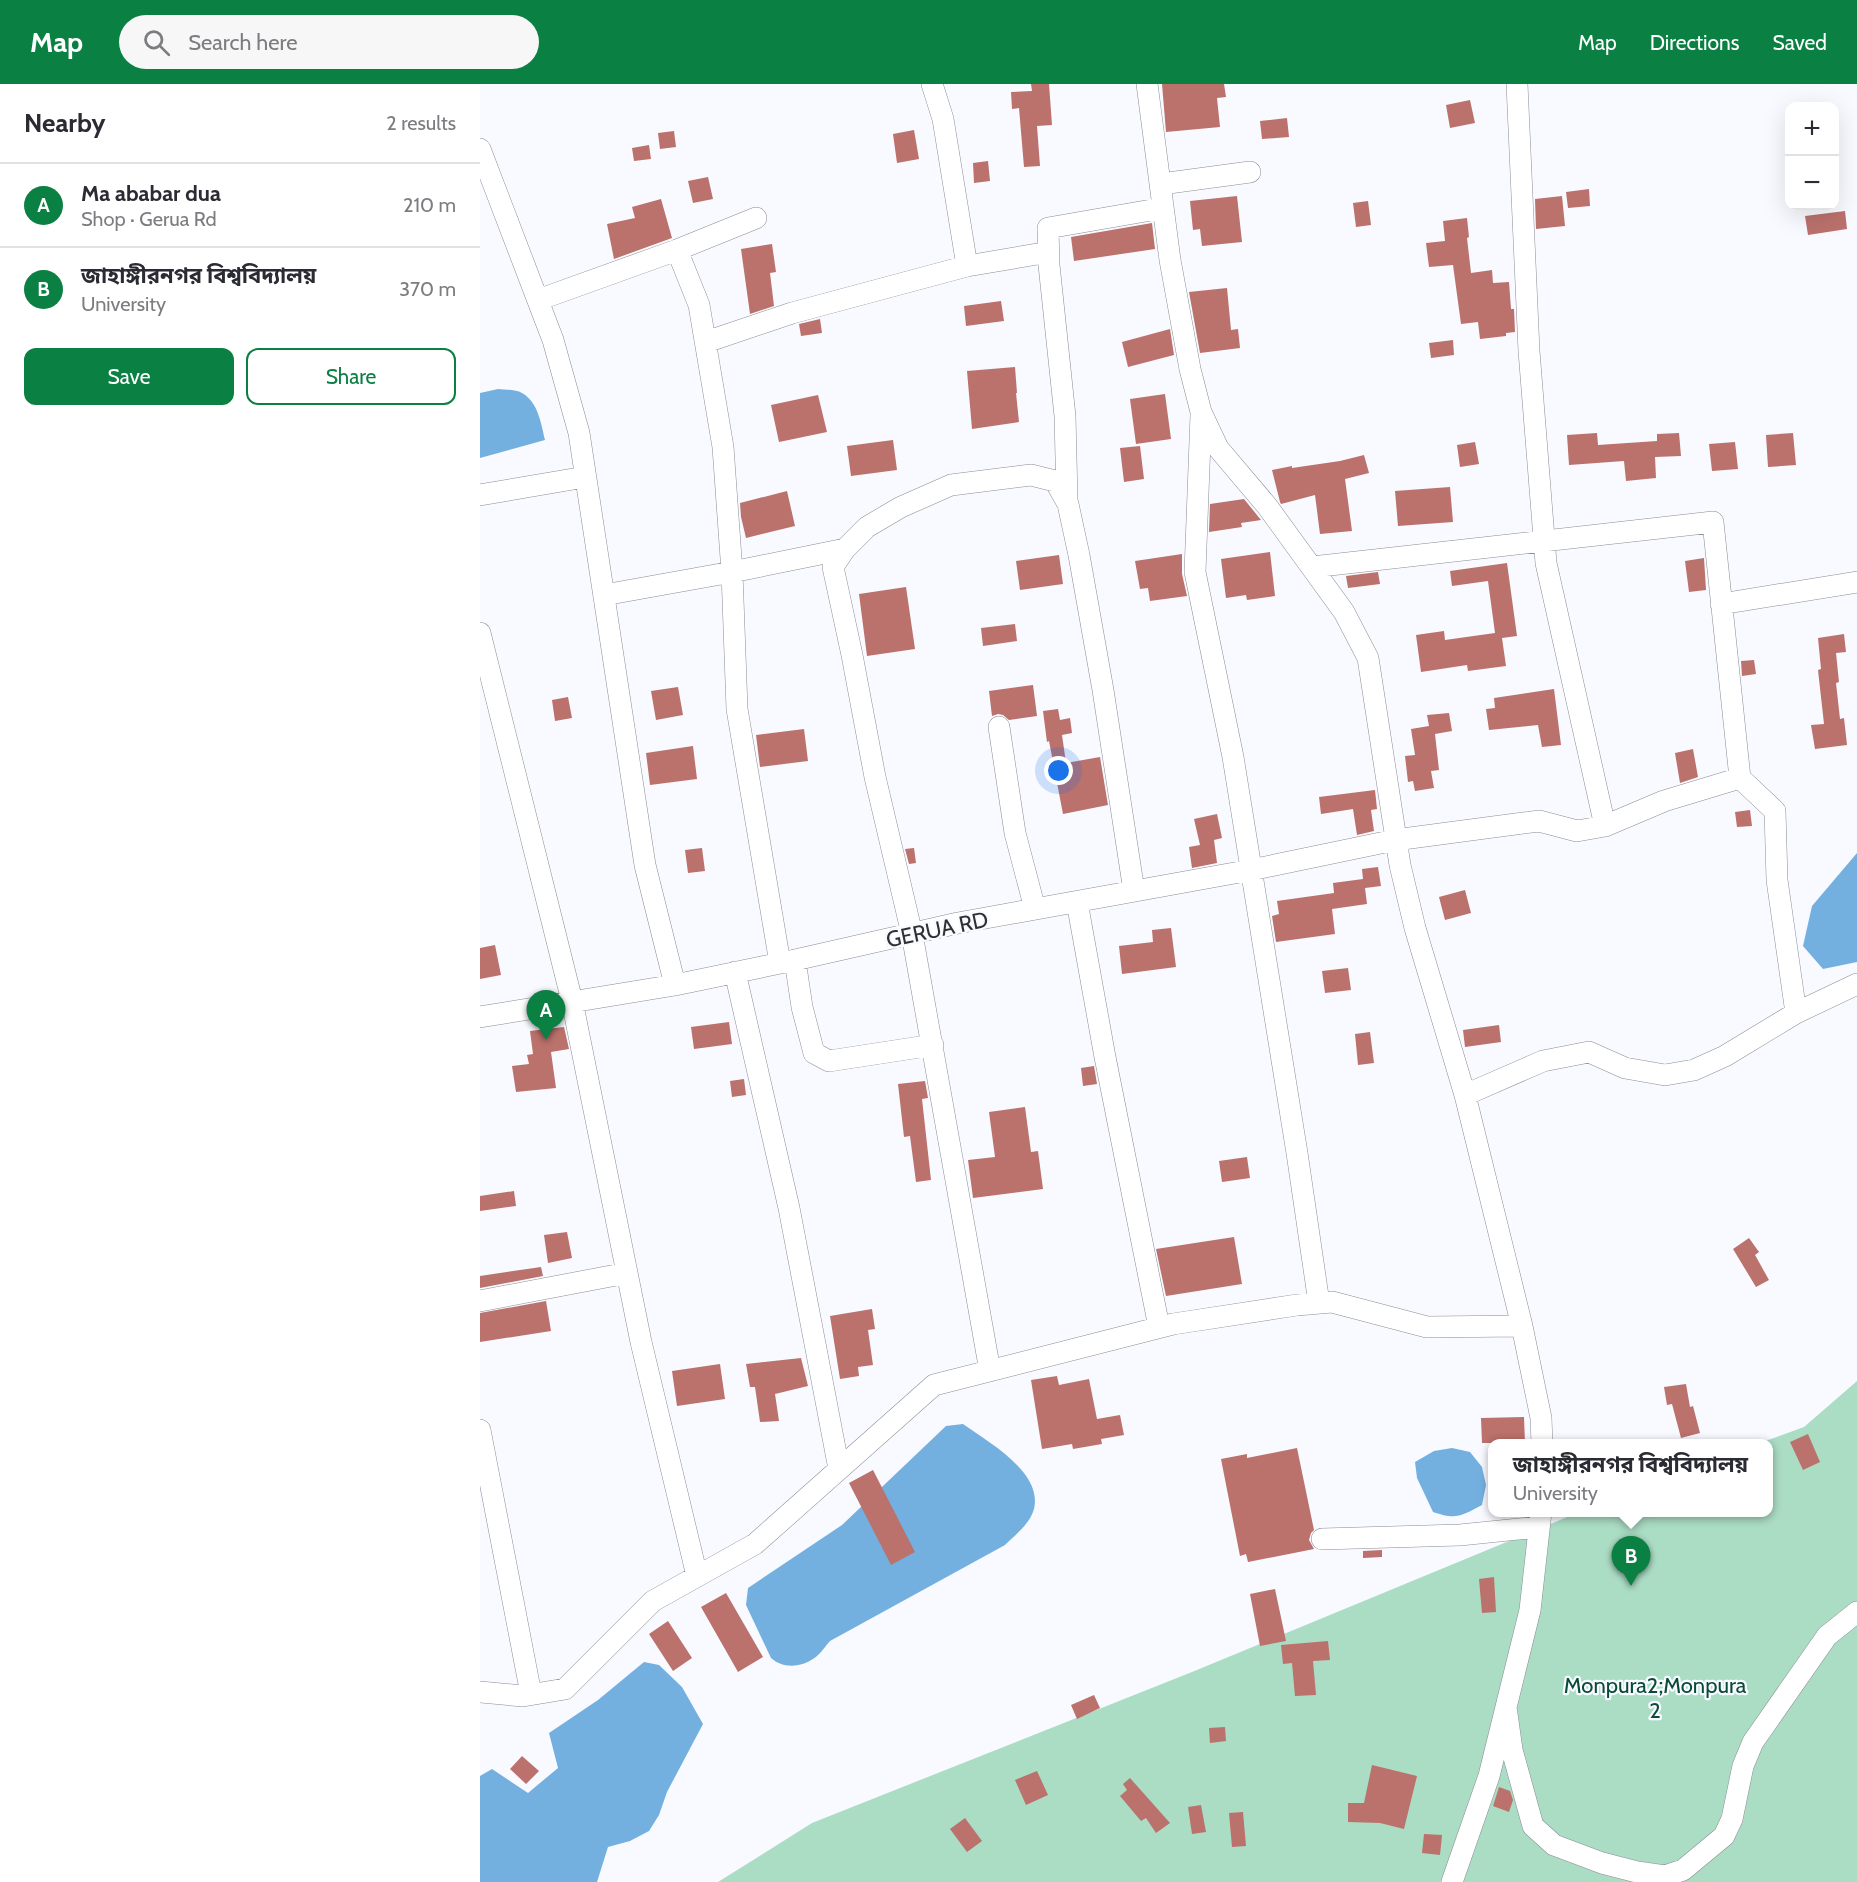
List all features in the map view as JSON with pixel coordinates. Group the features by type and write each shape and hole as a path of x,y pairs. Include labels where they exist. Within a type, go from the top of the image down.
{"street":[{"path":"932,84 943,119 967,266"},
{"path":"1147,84 1170,261 1190,369 1202,412 1218,448 1267,506 1312,567 1344,612 1368,658 1395,840 1415,928 1465,1095 1522,1326 1541,1418 1542,1439"},
{"path":"1517,84 1529,351 1546,563 1605,826"},
{"path":"480,149 554,340 576,423 645,865 675,985"},
{"path":"1161,184 1250,172"},
{"path":"1134,891 1103,690 1068,504 1065,416 1048,252 1048,228 1164,208"},
{"path":"538,300 677,250 756,218"},
{"path":"677,250 699,305 723,447 732,572 737,709 788,962 814,1053 829,1061 933,1045"},
{"path":"706,342 792,313 967,266 1048,252"},
{"path":"1202,412 1195,572 1233,757 1319,1303"},
{"path":"990,1371 912,934 875,777 833,567 844,549 867,527 901,507 951,485 1031,475 1055,481 1068,504"},
{"path":"480,495 585,477"},
{"path":"1312,567 1713,522 1740,778 1775,811 1777,880 1796,1013"},
{"path":"604,595 844,549"},
{"path":"1721,604 1857,582"},
{"path":"480,633 572,1002 641,1342 697,1576"},
{"path":"999,727 1015,833 1035,909"},
{"name":"GERUA RD","path":"480,1017 675,985 1035,909 1251,870 1395,840 1539,821 1577,831 1605,826 1664,801 1740,778"},
{"path":"1077,902 1105,1057 1159,1327"},
{"path":"735,972 789,1208 839,1469"},
{"path":"1465,1095 1543,1061 1589,1052 1626,1068 1665,1075 1694,1070 1725,1056 1796,1013 1857,984"},
{"path":"480,1301 627,1273"},
{"path":"480,1692 523,1696 565,1689 653,1601 754,1544 934,1385 1159,1327 1297,1305 1332,1302 1427,1327 1522,1326"},
{"path":"480,1430 531,1694"},
{"path":"1322,1539 1460,1535 1540,1520 1530,1610 1489,1776 1452,1882"},
{"path":"1506,1707 1512,1750 1533,1826 1554,1845 1602,1863 1665,1876 1683,1870 1724,1836 1732,1819 1743,1767 1753,1742 1827,1636 1857,1612"}],"green space":[{"name":"Monpura2;Monpura 2","path":"1857,1381 1857,1882 718,1882 812,1823 1192,1672 1567,1517 1773,1517 1773,1439 1771,1439 1804,1427"}],"water":[{"path":"498,389 517,391 532,402 545,440 480,458 480,393"},
{"path":"1857,853 1857,962 1823,969 1803,946 1812,906"},
{"path":"963,1424 1011,1459 1030,1483 1035,1495 1034,1509 1026,1524 1005,1545 830,1641 812,1660 800,1665 788,1666 771,1658 746,1605 748,1588 842,1525 946,1426"},
{"path":"1452,1448 1470,1452 1482,1467 1486,1485 1482,1505 1463,1514 1447,1516 1433,1512 1417,1478 1415,1462 1434,1451"},
{"path":"644,1662 659,1665 682,1687 703,1724 649,1831 630,1841 608,1847 597,1882 480,1882 480,1776 492,1769 528,1793 558,1768 549,1733 598,1700"}],"building":[{"path":"1031,84 1049,84 1052,125 1037,126 1040,166 1024,167 1019,108 1012,109 1011,92 1032,91"},
{"path":"1162,84 1224,84 1226,97 1217,98 1220,127 1166,132"},
{"path":"1470,100 1475,123 1450,128 1446,105"},
{"path":"1287,118 1289,137 1262,139 1260,121"},
{"path":"914,130 919,159 897,163 893,134"},
{"path":"674,131 676,147 660,149 658,133"},
{"path":"649,145 651,159 634,161 632,148"},
{"path":"988,161 990,181 974,183 973,163"},
{"path":"708,177 713,199 693,203 688,181"},
{"path":"1589,189 1590,206 1568,208 1566,192"},
{"path":"1237,196 1242,242 1202,246 1200,229 1193,230 1190,201"},
{"path":"1562,196 1565,226 1536,229 1535,199"},
{"path":"661,199 672,238 614,259 607,224 635,218 632,207"},
{"path":"1368,201 1371,225 1356,227 1353,203"},
{"path":"1845,211 1847,229 1808,235 1805,216"},
{"path":"1467,218 1471,273 1492,270 1493,283 1509,282 1515,332 1506,333 1506,336 1480,339 1478,322 1461,324 1453,265 1429,267 1426,243 1445,241 1443,221"},
{"path":"1152,223 1155,249 1074,261 1071,237"},
{"path":"772,244 776,272 770,273 774,306 750,314 741,249"},
{"path":"1227,288 1231,330 1238,329 1240,348 1200,353 1189,292"},
{"path":"1001,301 1004,321 966,326 964,306"},
{"path":"820,319 822,333 801,336 799,324"},
{"path":"1170,329 1174,355 1128,367 1122,342"},
{"path":"1453,340 1454,355 1431,358 1429,343"},
{"path":"1015,367 1019,422 972,429 967,371"},
{"path":"1165,394 1171,439 1136,444 1130,399"},
{"path":"818,395 827,432 779,442 771,405"},
{"path":"1597,433 1598,445 1657,441 1657,434 1679,433 1681,456 1655,457 1656,478 1626,481 1624,461 1569,465 1567,435"},
{"path":"1793,433 1796,465 1768,467 1766,435"},
{"path":"893,440 897,470 851,476 847,446"},
{"path":"1475,442 1479,464 1460,467 1457,445"},
{"path":"1735,442 1738,469 1712,471 1709,444"},
{"path":"1140,446 1144,479 1124,482 1120,448"},
{"path":"1364,455 1369,473 1345,479 1352,531 1320,534 1315,495 1281,504 1272,470 1340,461"},
{"path":"1450,487 1453,522 1398,526 1395,491"},
{"path":"787,491 795,526 746,538 740,503"},
{"path":"1244,499 1261,520 1241,523 1242,527 1209,532 1210,504"},
{"path":"1270,552 1275,596 1247,600 1246,595 1226,598 1221,559"},
{"path":"1182,554 1182,574 1187,596 1150,601 1148,588 1140,589 1135,561"},
{"path":"1059,555 1063,584 1020,590 1016,561"},
{"path":"1704,558 1706,590 1689,592 1685,561"},
{"path":"1507,563 1517,636 1502,638 1506,666 1468,671 1467,665 1421,672 1416,635 1444,631 1445,640 1495,633 1488,581 1452,586 1450,571"},
{"path":"1378,572 1380,584 1348,588 1346,576"},
{"path":"906,587 915,649 867,656 859,594"},
{"path":"1015,624 1017,641 983,646 981,628"},
{"path":"1844,634 1846,652 1836,653 1839,682 1836,683 1840,719 1844,718 1847,745 1815,749 1811,725 1824,724 1818,670 1821,669 1818,638"},
{"path":"1754,660 1756,674 1742,676 1741,661"},
{"path":"1033,685 1037,716 1009,720 1003,715 992,716 989,691"},
{"path":"678,687 683,715 656,720 651,691"},
{"path":"1554,689 1561,745 1542,747 1538,725 1489,730 1486,709 1495,708 1494,698"},
{"path":"568,697 572,718 555,721 552,700"},
{"path":"1058,709 1060,720 1070,718 1072,733 1062,735 1066,763 1100,757 1108,805 1063,814 1049,741 1047,742 1043,711"},
{"path":"1449,713 1452,731 1435,734 1439,770 1431,771 1434,788 1415,791 1413,781 1408,782 1405,756 1415,755 1411,729 1429,726 1427,715"},
{"path":"804,729 808,761 760,767 756,735"},
{"path":"693,746 697,779 650,785 646,753"},
{"path":"1693,749 1698,777 1680,783 1675,753"},
{"path":"1375,790 1377,809 1371,810 1374,831 1357,835 1353,809 1321,814 1319,797"},
{"path":"1750,810 1752,826 1737,827 1735,812"},
{"path":"1217,814 1222,838 1214,840 1217,863 1192,868 1189,847 1200,845 1194,819"},
{"path":"702,848 705,871 688,873 685,850"},
{"path":"914,848 916,863 909,864 905,849"},
{"path":"1378,867 1381,886 1365,888 1367,904 1332,909 1335,934 1276,942 1272,916 1279,914 1277,901 1334,893 1333,883 1363,879 1362,869"},
{"path":"1465,890 1471,913 1445,920 1439,897"},
{"path":"1171,928 1176,967 1122,974 1119,946 1153,942 1152,930"},
{"path":"495,945 501,975 480,979 480,948"},
{"path":"1348,968 1351,990 1325,993 1322,971"},
{"path":"729,1022 732,1044 694,1049 691,1027"},
{"path":"1499,1025 1501,1042 1465,1047 1463,1030"},
{"path":"564,1027 569,1049 551,1052 556,1088 516,1092 512,1066 529,1064 527,1055 533,1054 530,1031"},
{"path":"1370,1032 1374,1063 1358,1065 1355,1034"},
{"path":"1094,1066 1097,1084 1083,1086 1081,1068"},
{"path":"744,1079 746,1095 732,1097 730,1081"},
{"path":"925,1081 928,1098 922,1099 931,1180 916,1182 910,1136 904,1137 898,1084"},
{"path":"1025,1107 1031,1152 1038,1151 1043,1189 973,1198 968,1160 995,1157 989,1112"},
{"path":"1247,1157 1250,1178 1222,1182 1219,1161"},
{"path":"514,1191 516,1206 480,1211 480,1196"},
{"path":"567,1232 572,1258 548,1263 544,1235"},
{"path":"1234,1237 1242,1284 1166,1296 1156,1249"},
{"path":"1749,1238 1759,1252 1755,1255 1769,1280 1756,1287 1733,1249"},
{"path":"541,1267 543,1276 480,1288 480,1276"},
{"path":"546,1301 551,1331 480,1342 480,1313"},
{"path":"872,1309 875,1329 868,1330 873,1365 858,1367 859,1376 840,1379 830,1316"},
{"path":"801,1358 808,1386 775,1394 779,1421 760,1422 755,1387 750,1387 746,1364"},
{"path":"720,1364 725,1399 677,1406 672,1371"},
{"path":"1057,1376 1059,1385 1089,1379 1097,1419 1120,1415 1124,1435 1101,1439 1102,1444 1073,1449 1072,1444 1042,1449 1031,1380"},
{"path":"1686,1384 1690,1407 1693,1406 1700,1433 1681,1438 1672,1404 1667,1405 1664,1387"},
{"path":"1524,1417 1525,1439 1488,1439 1488,1443 1482,1443 1481,1418"},
{"path":"1808,1434 1820,1462 1803,1470 1790,1442"},
{"path":"1297,1448 1314,1530 1309,1540 1314,1549 1248,1562 1246,1554 1240,1556 1221,1459 1247,1454 1247,1458"},
{"path":"873,1470 915,1552 891,1565 849,1483"},
{"path":"1382,1550 1382,1557 1363,1558 1363,1551"},
{"path":"1494,1577 1496,1612 1482,1613 1479,1579"},
{"path":"1275,1589 1286,1641 1260,1646 1250,1594"},
{"path":"726,1593 763,1657 738,1672 701,1607"},
{"path":"668,1621 692,1658 673,1671 649,1634"},
{"path":"1328,1641 1330,1660 1313,1661 1316,1695 1295,1696 1292,1663 1283,1664 1281,1645"},
{"path":"1094,1695 1100,1708 1077,1719 1071,1705"},
{"path":"1225,1727 1226,1741 1210,1743 1209,1728"},
{"path":"522,1756 539,1771 526,1784 510,1769"},
{"path":"1372,1765 1417,1776 1404,1829 1380,1823 1348,1822 1348,1803 1364,1803"},
{"path":"1037,1771 1048,1795 1026,1805 1015,1780"},
{"path":"1130,1778 1170,1823 1156,1833 1146,1818 1141,1821 1120,1796 1127,1790 1123,1784"},
{"path":"1499,1787 1510,1791 1513,1800 1509,1812 1493,1806"},
{"path":"1201,1805 1206,1832 1192,1834 1188,1807"},
{"path":"1243,1812 1246,1846 1232,1847 1229,1813"},
{"path":"965,1818 982,1841 967,1852 950,1829"},
{"path":"1424,1834 1442,1835 1440,1855 1422,1853"}],"place":[{"name":"Ma ababar dua","path":"546,1040"},
{"name":"জাহাঙ্গীরনগর বিশ্ববিদ্যালয়","path":"1631,1586"}]}
